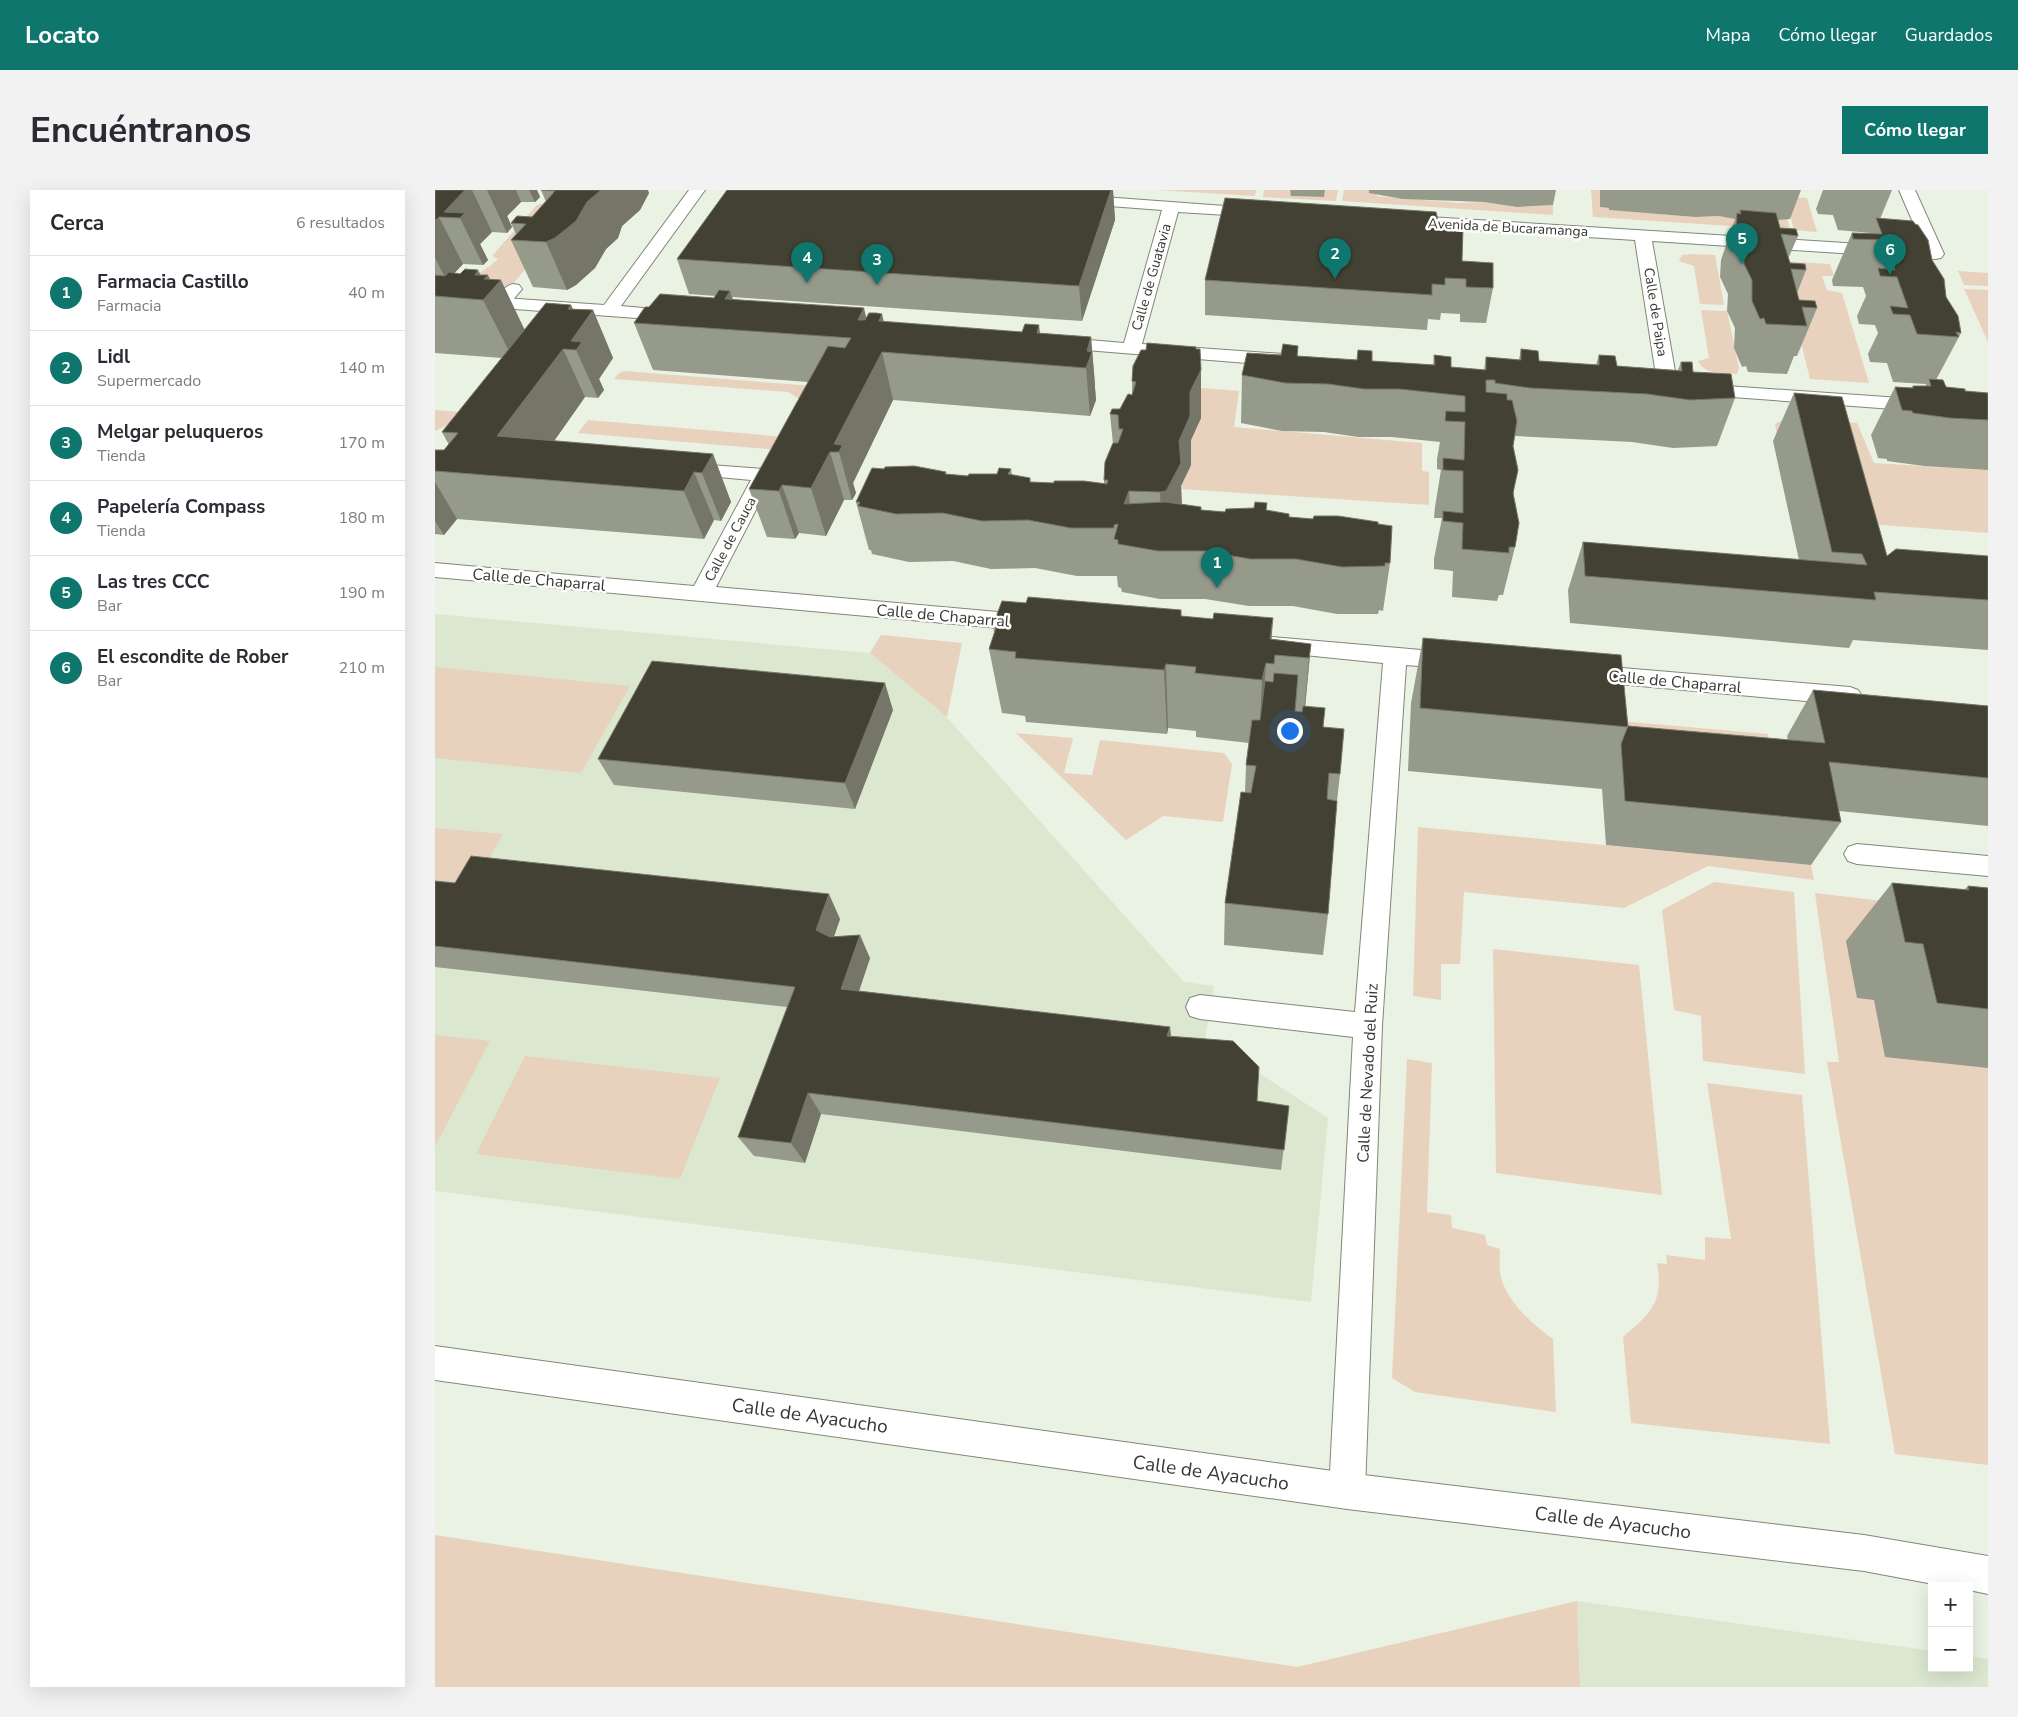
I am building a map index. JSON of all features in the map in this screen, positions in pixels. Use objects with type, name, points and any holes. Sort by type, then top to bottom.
[{"type":"street","points":[[609,311],[697,190]]},
{"type":"street","name":"Avenida de Bucaramanga","points":[[1401,221],[1935,254],[1907,190]]},
{"type":"street","points":[[1057,198],[1273,213]]},
{"type":"street","name":"Calle de Guatavia","points":[[1131,349],[1171,206]]},
{"type":"street","name":"Calle de Paipa","points":[[1643,235],[1668,388]]},
{"type":"street","points":[[450,295],[507,296],[609,311],[697,317]]},
{"type":"street","points":[[1033,342],[1296,361]]},
{"type":"street","points":[[1649,386],[1988,410]]},
{"type":"street","name":"Calle de Cauca","points":[[664,467],[764,475],[701,594]]},
{"type":"street","name":"Calle de Chaparral","points":[[435,570],[1056,626]]},
{"type":"street","points":[[1253,643],[1481,663]]},
{"type":"street","name":"Calle de Nevado del Ruiz","points":[[1347,1491],[1368,1026],[1395,656]]},
{"type":"street","name":"Calle de Chaparral","points":[[1561,670],[1869,698]]},
{"type":"street","points":[[1857,854],[1988,866]]},
{"type":"street","points":[[1205,1008],[1368,1026]]},
{"type":"street","name":"Calle de Ayacucho","points":[[435,1363],[1347,1491],[1865,1553],[1988,1575]]},
{"type":"shaded area","points":[[594,190],[510,287],[469,284],[498,259],[492,256],[537,205]]},
{"type":"shaded area","points":[[1159,190],[1256,190],[1255,196]]},
{"type":"shaded area","points":[[1264,190],[1289,190],[1292,196],[1324,197],[1325,190],[1338,190],[1336,201],[1263,197]]},
{"type":"shaded area","points":[[1344,190],[1369,190],[1377,194],[1377,196],[1460,203],[1484,202],[1517,207],[1553,205],[1553,215],[1342,201]]},
{"type":"shaded area","points":[[1591,190],[1621,190],[1600,207],[1609,208],[1609,210],[1695,217],[1719,216],[1754,221],[1787,219],[1790,230],[1593,217]]},
{"type":"shaded area","points":[[1764,195],[1807,198],[1817,232],[1794,230],[1788,206]]},
{"type":"shaded area","points":[[1682,255],[1715,255],[1724,305],[1700,304],[1694,266],[1679,261]]},
{"type":"shaded area","points":[[1781,261],[1830,264],[1834,276],[1822,276],[1827,290],[1842,293],[1869,383],[1810,379]]},
{"type":"shaded area","points":[[1958,271],[1988,273],[1988,286],[1964,285]]},
{"type":"shaded area","points":[[1964,289],[1988,290],[1988,342]]},
{"type":"shaded area","points":[[1701,310],[1727,311],[1739,368],[1737,374],[1710,371],[1701,366],[1698,361],[1709,358]]},
{"type":"shaded area","points":[[624,371],[813,386],[809,405],[788,392],[614,379]]},
{"type":"shaded area","points":[[1137,383],[1239,391],[1234,427],[1422,443],[1422,471],[1429,472],[1429,505],[1180,489],[1191,465],[1191,440],[1201,418]]},
{"type":"shaded area","points":[[435,410],[459,412],[446,426],[435,431]]},
{"type":"shaded area","points":[[1787,418],[1857,423],[1874,463],[1988,470],[1988,533],[1869,524],[1885,584],[1860,604],[1777,435],[1775,424]]},
{"type":"shaded area","points":[[588,420],[798,438],[791,451],[578,433]]},
{"type":"shaded area","points":[[435,614],[891,655],[1184,982],[1214,986],[1204,1046],[1219,1047],[1328,1118],[1311,1302],[435,1191]]},
{"type":"shaded area","points":[[881,635],[962,643],[947,717],[870,653]]},
{"type":"shaded area","points":[[435,667],[630,686],[581,773],[435,758]]},
{"type":"shaded area","points":[[1597,719],[1768,734],[1769,744],[1598,728]]},
{"type":"shaded area","points":[[1016,733],[1073,738],[1064,773],[1092,775],[1100,740],[1224,753],[1232,764],[1223,822],[1163,816],[1126,840]]},
{"type":"shaded area","points":[[1418,827],[1811,865],[1814,880],[1708,866],[1624,908],[1464,892],[1460,964],[1441,964],[1441,1000],[1413,996]]},
{"type":"shaded area","points":[[435,828],[503,834],[465,901],[435,898]]},
{"type":"shaded area","points":[[1714,882],[1794,892],[1805,1074],[1703,1061],[1701,1016],[1674,1010],[1662,910]]},
{"type":"shaded area","points":[[1815,893],[1908,904],[1874,1000],[1988,1068],[1988,1465],[1895,1454],[1827,1062],[1839,1062]]},
{"type":"shaded area","points":[[1493,949],[1639,965],[1662,1195],[1496,1173]]},
{"type":"shaded area","points":[[435,1035],[490,1041],[435,1147]]},
{"type":"shaded area","points":[[525,1056],[720,1078],[680,1179],[476,1154]]},
{"type":"shaded area","points":[[1407,1059],[1432,1063],[1427,1212],[1451,1215],[1452,1228],[1485,1235],[1487,1245],[1500,1249],[1500,1272],[1507,1292],[1528,1319],[1553,1339],[1556,1412],[1415,1392],[1392,1378]]},
{"type":"shaded area","points":[[1707,1083],[1802,1095],[1830,1444],[1631,1423],[1623,1337],[1641,1321],[1653,1306],[1659,1288],[1657,1263],[1667,1264],[1666,1255],[1705,1260],[1705,1237],[1731,1239]]},
{"type":"shaded area","points":[[435,1535],[1297,1667],[1577,1601],[1580,1687],[435,1687]]},
{"type":"shaded area","points":[[1577,1601],[1928,1650],[1928,1672],[1973,1672],[1973,1657],[1988,1659],[1988,1687],[1580,1687]]},
{"type":"building","points":[[435,190],[465,190],[444,212],[465,213],[460,218],[439,217],[435,221]]},
{"type":"building","points":[[541,190],[600,191],[587,202],[576,221],[555,238],[546,242],[511,240],[526,224],[511,223],[517,216],[532,217],[555,191]]},
{"type":"building","points":[[727,190],[1111,190],[1079,286],[677,259]]},
{"type":"building","points":[[1225,198],[1436,212],[1438,221],[1450,221],[1450,227],[1463,228],[1462,261],[1493,263],[1493,288],[1466,287],[1466,279],[1445,278],[1445,285],[1432,284],[1432,295],[1205,280]]},
{"type":"building","points":[[1740,210],[1776,213],[1780,228],[1796,229],[1798,236],[1781,234],[1790,263],[1805,264],[1806,270],[1791,269],[1799,300],[1815,301],[1817,308],[1802,307],[1807,326],[1766,324],[1764,318],[1760,319],[1752,301],[1752,280],[1744,264],[1745,247],[1736,230],[1737,213],[1741,214]]},
{"type":"building","points":[[1876,218],[1913,221],[1918,225],[1928,240],[1932,260],[1944,279],[1946,297],[1958,316],[1961,333],[1956,332],[1959,337],[1917,334],[1910,315],[1893,314],[1890,306],[1908,308],[1897,277],[1880,276],[1878,268],[1895,270],[1884,240],[1853,239],[1852,233],[1882,234]]},
{"type":"building","points":[[465,269],[478,270],[475,275],[488,275],[484,279],[501,280],[483,300],[435,296],[435,275],[445,276],[449,272],[460,274]]},
{"type":"building","points":[[719,290],[730,291],[725,299],[864,308],[858,320],[865,320],[869,313],[876,313],[882,314],[879,321],[1022,332],[1025,324],[1039,325],[1037,333],[1091,337],[1087,351],[1092,352],[1086,368],[882,352],[834,444],[842,445],[839,452],[830,452],[811,488],[782,485],[779,491],[749,489],[828,346],[845,348],[851,338],[634,323],[645,307],[649,307],[660,294],[714,298]]},
{"type":"building","points":[[546,303],[571,305],[568,309],[593,310],[571,341],[582,342],[576,350],[563,349],[497,436],[713,454],[702,473],[694,472],[684,491],[435,471],[435,450],[444,450],[458,433],[442,432]]},
{"type":"building","points":[[1147,343],[1196,347],[1196,349],[1200,349],[1201,370],[1190,392],[1190,416],[1179,441],[1181,463],[1166,491],[1129,491],[1124,504],[1165,502],[1201,507],[1201,510],[1225,512],[1226,509],[1254,508],[1255,502],[1267,503],[1266,510],[1289,514],[1289,517],[1313,519],[1314,516],[1338,516],[1378,522],[1378,524],[1392,526],[1390,563],[1385,563],[1385,566],[1342,567],[1296,559],[1250,559],[1205,551],[1158,551],[1118,544],[1118,540],[1114,539],[1118,524],[1114,525],[1114,528],[1071,528],[1028,520],[982,521],[943,513],[896,514],[858,506],[860,502],[856,502],[872,468],[884,469],[885,467],[914,466],[946,472],[945,474],[968,476],[969,474],[997,474],[999,468],[1011,469],[1008,474],[1030,478],[1030,482],[1084,481],[1107,484],[1108,480],[1104,480],[1105,462],[1113,443],[1118,443],[1123,429],[1119,429],[1118,415],[1110,414],[1112,409],[1120,409],[1128,394],[1132,395],[1136,382],[1132,381],[1133,366],[1141,350],[1146,350]]},
{"type":"building","points":[[1283,344],[1298,346],[1297,356],[1357,360],[1358,350],[1372,351],[1372,361],[1435,365],[1434,355],[1451,357],[1451,367],[1486,370],[1486,357],[1521,360],[1521,349],[1538,351],[1539,361],[1599,365],[1599,355],[1615,356],[1617,366],[1682,371],[1681,362],[1692,362],[1693,372],[1731,374],[1735,398],[1690,400],[1647,394],[1530,388],[1495,383],[1495,380],[1486,380],[1486,392],[1507,394],[1507,400],[1512,400],[1517,421],[1513,446],[1518,470],[1513,493],[1519,523],[1515,547],[1509,547],[1509,553],[1462,549],[1463,523],[1443,521],[1443,511],[1463,513],[1463,471],[1443,470],[1443,458],[1464,460],[1465,422],[1445,421],[1446,411],[1465,412],[1465,396],[1399,389],[1364,389],[1328,384],[1285,383],[1242,375],[1247,353],[1281,355]]},
{"type":"building","points":[[1929,379],[1943,380],[1946,387],[1988,393],[1988,420],[1950,418],[1902,410],[1895,387],[1931,386]]},
{"type":"building","points":[[1794,393],[1842,397],[1887,556],[1896,549],[1988,556],[1988,600],[1874,592],[1876,600],[1585,576],[1583,542],[1867,565],[1862,554],[1832,552]]},
{"type":"building","points":[[1028,597],[1181,610],[1181,616],[1213,619],[1214,613],[1273,618],[1270,639],[1311,644],[1309,658],[1275,655],[1274,664],[1266,663],[1262,680],[1195,673],[1196,667],[1166,664],[1164,670],[1015,658],[1016,652],[989,649],[997,625],[993,625],[1002,601],[1026,603]]},
{"type":"building","points":[[1423,638],[1621,655],[1628,727],[1420,708]]},
{"type":"building","points":[[652,661],[885,683],[845,783],[598,759]]},
{"type":"building","points":[[1274,673],[1298,675],[1295,711],[1302,712],[1303,706],[1325,708],[1323,727],[1344,729],[1340,774],[1329,773],[1327,799],[1337,801],[1328,914],[1225,903],[1241,792],[1251,793],[1256,766],[1246,765],[1252,720],[1260,720],[1265,681],[1273,682]]},
{"type":"building","points":[[1813,690],[1988,706],[1988,778],[1829,762],[1841,822],[1625,801],[1621,744],[1628,726],[1825,743]]},
{"type":"building","points":[[471,856],[829,894],[816,930],[830,937],[860,935],[841,989],[1170,1027],[1167,1036],[1233,1041],[1259,1067],[1257,1101],[1289,1106],[1284,1150],[808,1093],[791,1143],[738,1137],[795,987],[435,946],[435,881],[455,883]]},
{"type":"building","points":[[1892,883],[1969,890],[1968,886],[1988,888],[1988,1009],[1937,1003],[1923,944],[1905,942]]},
{"type":"place","name":"Las tres CCC","points":[[1742,264]]},
{"type":"place","name":"El escondite de Rober","points":[[1890,275]]},
{"type":"place","name":"Lidl","points":[[1335,279]]},
{"type":"place","name":"Papelería Compass","points":[[807,283]]},
{"type":"place","name":"Melgar peluqueros","points":[[877,285]]},
{"type":"place","name":"Farmacia Castillo","points":[[1217,588]]}]
